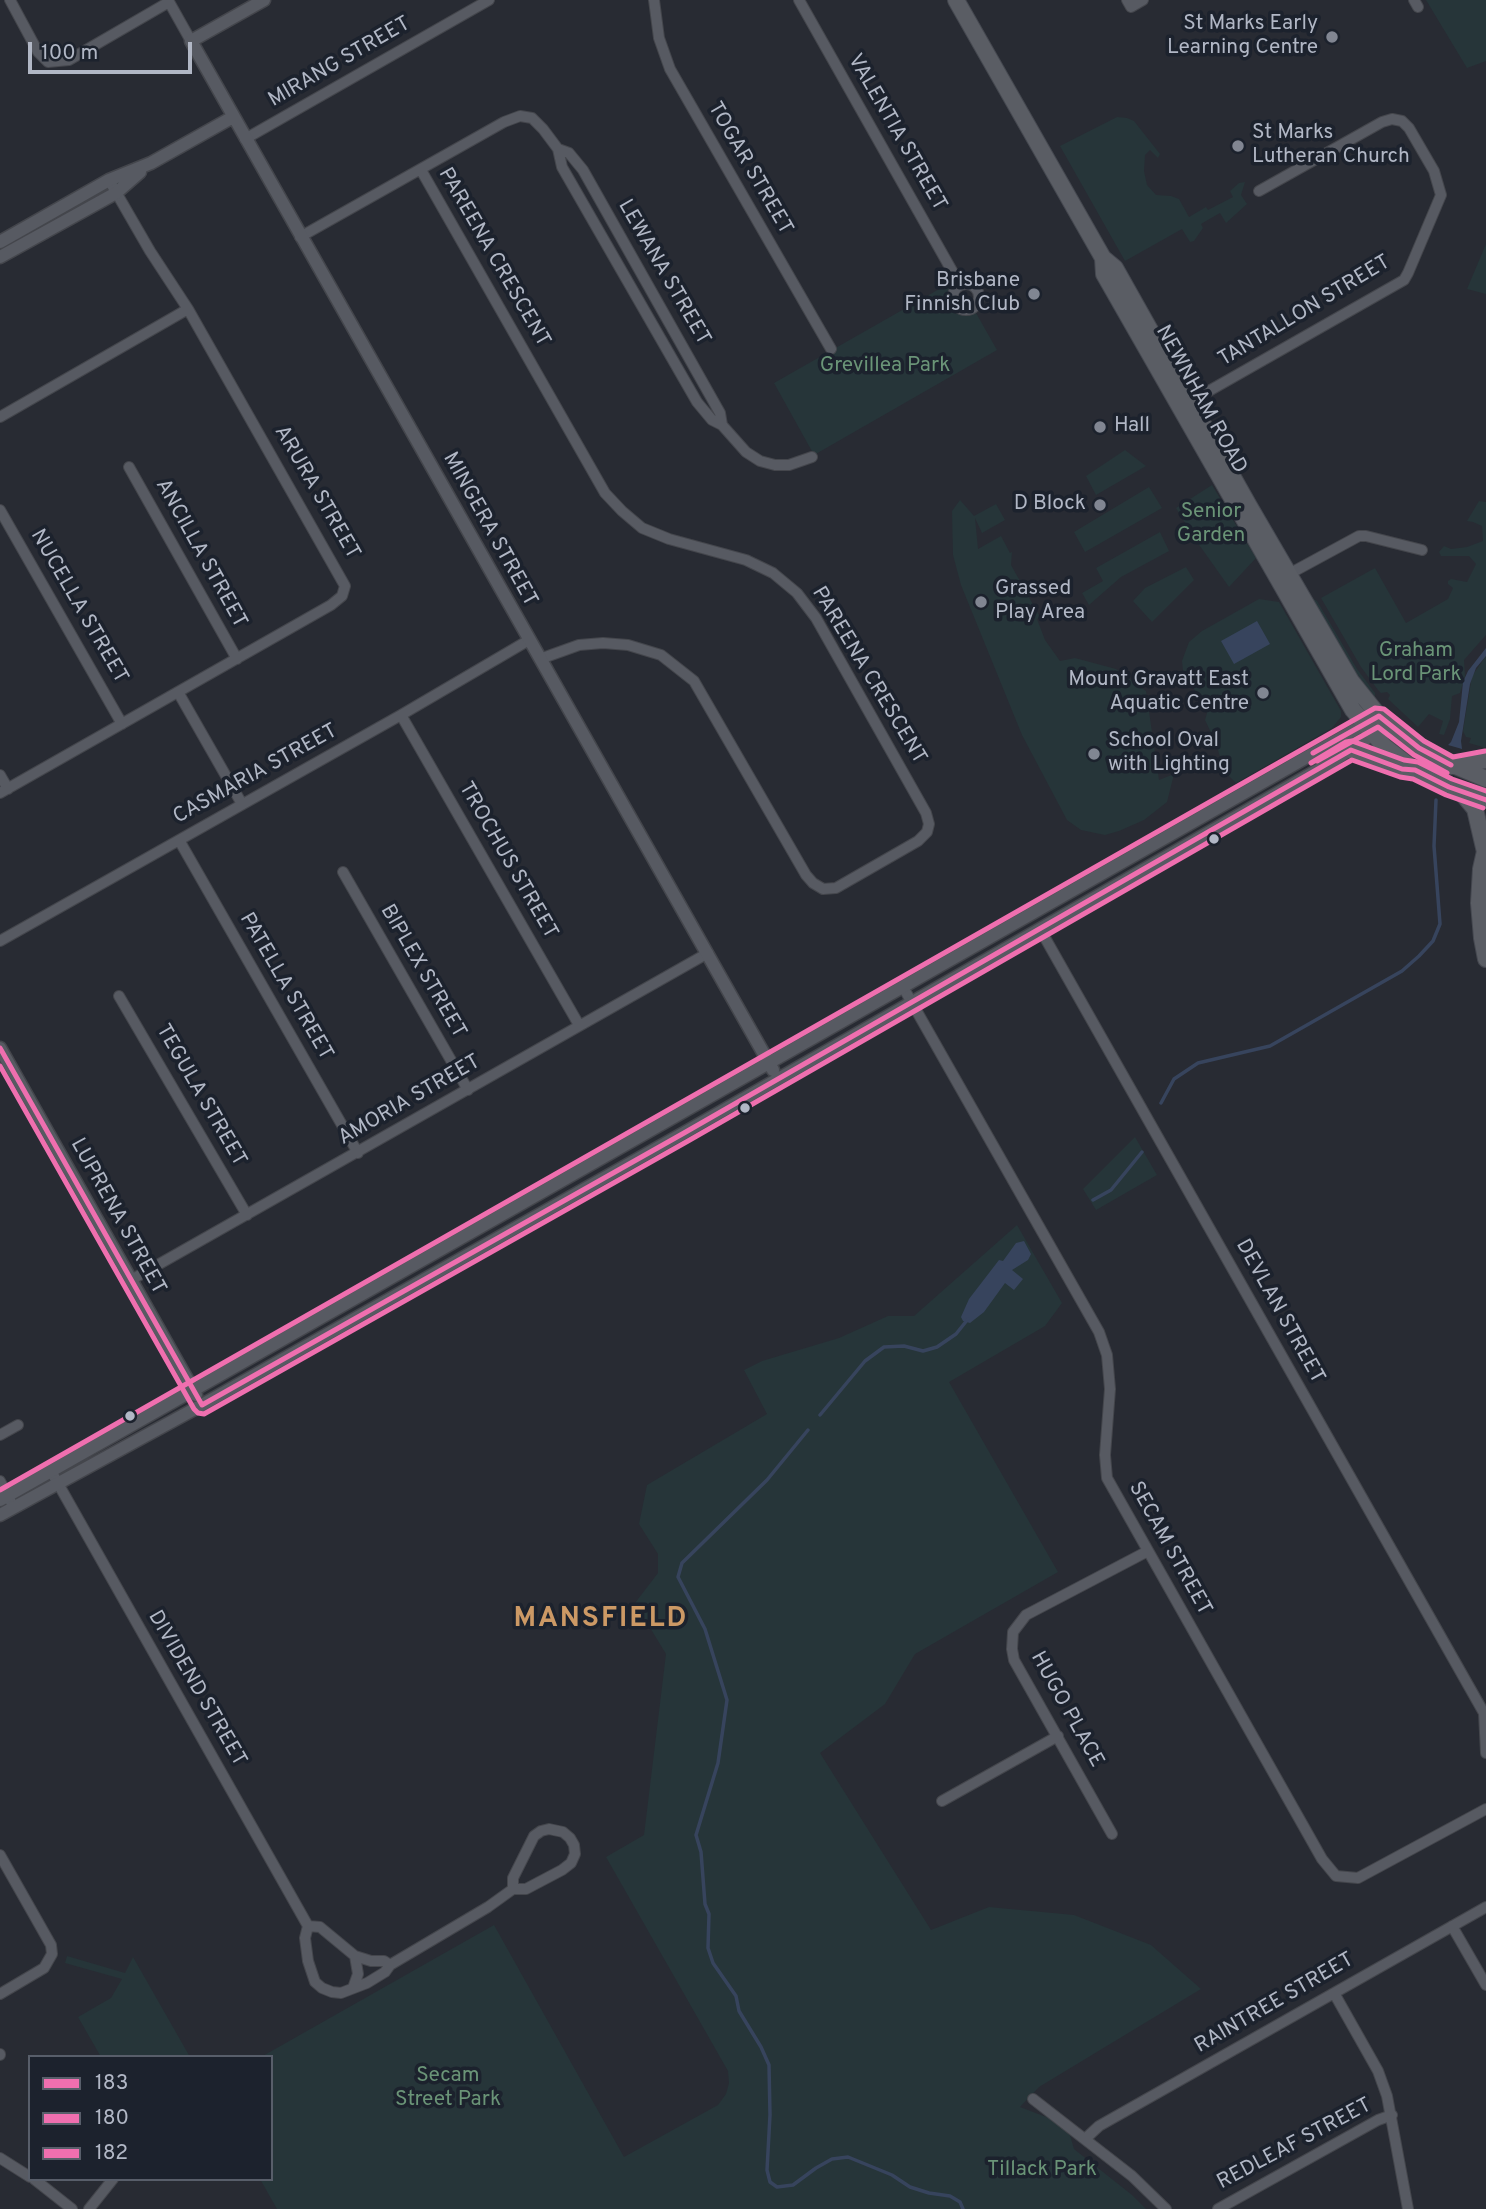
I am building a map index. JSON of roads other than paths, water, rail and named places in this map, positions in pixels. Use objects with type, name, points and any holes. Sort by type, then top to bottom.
[{"type":"main road","name":"NEWNHAM ROAD","points":[[956,0],[1103,258],[1104,274],[1289,574],[1391,752],[1415,770],[1461,792],[1486,800]]},
{"type":"main road","name":"NEWNHAM ROAD","points":[[1185,404],[1338,686],[1376,724],[1451,766],[1486,779]]},
{"type":"main road","points":[[1351,750],[1402,769],[1415,770]]},
{"type":"main road","points":[[1451,766],[1486,760]]},
{"type":"main road","points":[[1461,792],[1475,809],[1485,850],[1479,903],[1486,959]]},
{"type":"street","points":[[10,0],[38,52],[48,62],[69,60],[168,1]]},
{"type":"street","points":[[191,41],[264,0]]},
{"type":"street","name":"MIRANG STREET","points":[[246,139],[489,0]]},
{"type":"street","name":"TOGAR STREET","points":[[654,0],[659,38],[670,69],[831,349]]},
{"type":"street","name":"VALENTIA STREET","points":[[799,0],[960,285]]},
{"type":"street","points":[[1129,3],[1143,0]]},
{"type":"street","name":"MINGERA STREET","points":[[168,1],[778,1078]]},
{"type":"street","name":"LEWANA STREET","points":[[300,237],[504,122],[520,116],[532,118],[558,149],[562,167],[697,402],[746,452],[760,461],[789,465],[812,457]]},
{"type":"street","points":[[3,245],[109,180],[151,163],[233,117]]},
{"type":"street","name":"TANTALLON STREET","points":[[1185,404],[1400,283],[1407,276],[1440,200],[1441,190],[1415,137],[1406,125],[1392,119],[1382,122],[1259,191]]},
{"type":"street","name":"LEWANA STREET","points":[[558,149],[569,153],[583,170],[720,413],[722,425]]},
{"type":"street","points":[[3,245],[116,193],[151,163]]},
{"type":"street","name":"PAREENA CRESCENT","points":[[421,170],[605,494],[642,528],[747,560],[773,573],[797,593],[816,618],[926,813],[929,824],[926,832],[918,841],[836,888],[823,889],[806,875],[694,681],[662,655],[628,645],[579,645],[540,659]]},
{"type":"street","name":"ARURA STREET","points":[[4,791],[338,600],[345,586],[188,309],[109,180]]},
{"type":"street","points":[[0,417],[188,309]]},
{"type":"street","name":"ANCILLA STREET","points":[[129,467],[237,659]]},
{"type":"street","name":"NUCELLA STREET","points":[[0,510],[122,724]]},
{"type":"street","points":[[1289,574],[1359,536],[1422,550]]},
{"type":"street","name":"CASMARIA STREET","points":[[0,941],[529,640]]},
{"type":"street","points":[[178,692],[242,804]]},
{"type":"street","name":"TROCHUS STREET","points":[[401,715],[579,1026]]},
{"type":"street","points":[[7,1501],[58,1484],[202,1405],[912,1003],[1351,750],[1376,724]]},
{"type":"street","points":[[0,1515],[7,1501],[51,1471],[903,988],[1376,724]]},
{"type":"street","points":[[0,775],[4,791]]},
{"type":"street","name":"PATELLA STREET","points":[[179,840],[358,1153]]},
{"type":"street","name":"BIPLEX STREET","points":[[343,872],[468,1090]]},
{"type":"street","name":"DEVLAN STREET","points":[[1040,929],[1485,1714],[1486,1753]]},
{"type":"street","name":"AMORIA STREET","points":[[131,1280],[708,953]]},
{"type":"street","name":"SECAM STREET","points":[[903,988],[1099,1332],[1107,1355],[1110,1390],[1105,1455],[1107,1478],[1322,1859],[1336,1876],[1357,1878],[1485,1807]]},
{"type":"street","name":"TEGULA STREET","points":[[119,996],[247,1215]]},
{"type":"street","name":"LUPRENA STREET","points":[[0,1048],[202,1405]]},
{"type":"street","points":[[514,1208],[522,1223]]},
{"type":"street","points":[[419,1263],[427,1277]]},
{"type":"street","points":[[0,1435],[18,1425]]},
{"type":"street","name":"DIVIDEND STREET","points":[[51,1471],[309,1926]]},
{"type":"street","points":[[0,1481],[7,1501]]},
{"type":"street","name":"HUGO PLACE","points":[[1112,1834],[1014,1660],[1013,1632],[1026,1615],[1148,1550]]},
{"type":"street","points":[[942,1801],[1058,1736]]},
{"type":"street","points":[[390,1965],[384,1961],[371,1961],[355,1956],[320,1927],[309,1926],[305,1938],[308,1961],[315,1982],[322,1988],[341,1993],[368,1983],[385,1972],[390,1965],[488,1907],[513,1889],[526,1889],[562,1870],[575,1854],[570,1838],[563,1832],[550,1829],[541,1830],[534,1836],[513,1878],[513,1889]]},
{"type":"street","points":[[0,1855],[51,1945],[52,1954],[44,1968],[0,1994]]},
{"type":"street","name":"RAINTREE STREET","points":[[1085,2139],[1099,2126],[1486,1907]]},
{"type":"street","points":[[1452,1926],[1486,1985]]},
{"type":"street","points":[[353,1988],[358,1974],[355,1956]]},
{"type":"street","points":[[1334,1993],[1378,2071],[1392,2115],[1408,2209]]},
{"type":"street","points":[[1033,2099],[1132,2176],[1166,2209]]},
{"type":"street","name":"REDLEAF STREET","points":[[1218,2209],[1378,2120],[1392,2115]]},
{"type":"street","points":[[0,2158],[28,2176]]},
{"type":"street","points":[[36,2181],[72,2209]]},
{"type":"street","points":[[89,2209],[111,2181]]},
{"type":"water","points":[[1257,621],[1270,644],[1234,664],[1221,641]]},
{"type":"water","points":[[1486,648],[1486,656],[1476,668],[1470,684],[1462,749],[1448,745],[1459,722],[1463,682]]},
{"type":"water","points":[[1024,1241],[1031,1254],[1028,1260],[1012,1270],[1023,1279],[1014,1290],[1005,1283],[984,1312],[970,1323],[963,1321],[961,1317],[969,1299],[999,1260],[1003,1261],[1016,1243]]},
{"type":"waterway","points":[[1161,1103],[1174,1079],[1198,1063],[1270,1046],[1402,971],[1433,941],[1440,924],[1434,846],[1436,800]]},
{"type":"waterway","points":[[1093,1200],[1111,1190],[1142,1152]]},
{"type":"waterway","points":[[820,1415],[865,1361],[884,1347],[904,1346],[923,1351],[937,1347],[956,1334],[968,1319]]},
{"type":"waterway","points":[[808,1430],[767,1480],[682,1563],[678,1577],[705,1629],[727,1700],[718,1763],[696,1835],[701,1852],[705,1904],[709,1914],[708,1948],[713,1963],[736,1996],[739,2011],[769,2065],[767,2170],[770,2182],[777,2187],[793,2185],[832,2159],[848,2157],[892,2175],[910,2187],[950,2196],[960,2202],[963,2209]]},
{"type":"place","name":"St Marks Early Learning Centre","points":[[1332,37]]},
{"type":"place","name":"St Marks Lutheran Church","points":[[1238,146]]},
{"type":"place","name":"Brisbane Finnish Club","points":[[1034,294]]},
{"type":"place","name":"Hall","points":[[1100,427]]},
{"type":"place","name":"D Block","points":[[1100,505]]},
{"type":"place","name":"Grassed Play Area","points":[[981,602]]},
{"type":"place","name":"Mount Gravatt East Aquatic Centre","points":[[1263,693]]},
{"type":"place","name":"School Oval with Lighting","points":[[1094,754]]},
{"type":"district","name":"MANSFIELD","points":[[601,1620]]},
{"type":"park label","name":"Grevillea Park","points":[[885,367]]},
{"type":"park label","name":"Senior Garden","points":[[1211,525]]},
{"type":"park label","name":"Graham Lord Park","points":[[1416,664]]},
{"type":"park label","name":"Secam Street Park","points":[[448,2089]]},
{"type":"park label","name":"Tillack Park","points":[[1042,2171]]}]
